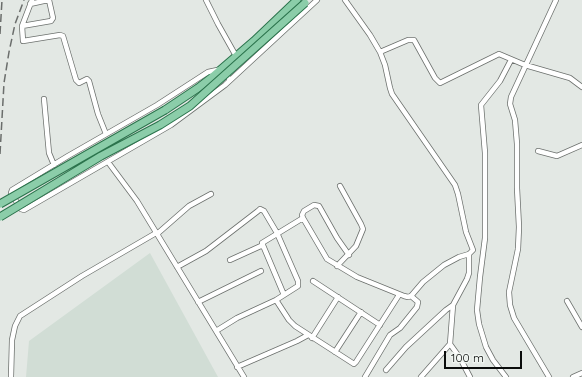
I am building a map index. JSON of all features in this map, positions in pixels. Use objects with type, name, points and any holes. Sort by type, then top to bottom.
[{"type":"main road","points":[[0,204],[165,110],[198,88],[222,69],[297,0]]},
{"type":"main road","points":[[0,217],[101,156],[190,106],[306,2]]},
{"type":"street","points":[[22,26],[52,21],[53,18],[49,0],[31,2],[22,26],[23,41],[60,35],[63,36],[77,82],[79,83],[87,79],[89,81],[98,114],[106,134]]},
{"type":"street","points":[[206,0],[236,56]]},
{"type":"street","points":[[230,80],[222,69],[208,72],[157,105],[54,165],[11,193],[21,209],[24,210],[171,126],[215,93],[230,80],[317,0]]},
{"type":"street","points":[[345,0],[380,52],[385,65],[392,94],[454,185],[458,194],[466,232],[472,247],[472,252],[469,254],[469,273],[453,305],[450,344],[421,377]]},
{"type":"street","points":[[549,377],[514,318],[510,305],[509,292],[518,249],[519,227],[517,144],[515,120],[510,104],[511,97],[525,65],[556,0]]},
{"type":"street","points":[[380,52],[408,40],[414,40],[435,78],[440,83],[499,54],[525,65],[570,78],[582,87]]},
{"type":"street","points":[[506,377],[493,360],[486,347],[479,324],[477,310],[486,238],[486,153],[481,105],[500,81],[512,60]]},
{"type":"street","points":[[44,99],[49,153],[54,165]]},
{"type":"street","points":[[538,151],[557,156],[582,145]]},
{"type":"street","points":[[108,162],[137,201],[244,377]]},
{"type":"street","points":[[337,266],[349,255],[362,232],[362,227],[340,186]]},
{"type":"street","points":[[11,377],[12,340],[15,326],[20,316],[82,276],[156,233],[157,234],[189,206],[211,194]]},
{"type":"street","points":[[349,255],[337,238],[319,206],[314,205],[304,210],[302,215],[303,218],[324,255],[331,263],[357,277],[399,294],[408,297],[411,296],[418,302],[417,307],[400,328],[390,335],[365,377]]},
{"type":"street","points":[[177,268],[206,251],[260,210],[264,211],[277,233],[299,284],[297,287],[276,300],[237,318],[216,331]]},
{"type":"street","points":[[230,260],[263,245],[264,242],[277,233],[303,218]]},
{"type":"street","points":[[263,245],[284,295]]},
{"type":"street","points":[[411,296],[423,282],[444,265],[459,256],[469,254]]},
{"type":"street","points":[[198,302],[261,271]]},
{"type":"street","points":[[313,281],[380,325]]},
{"type":"street","points":[[276,300],[292,324],[352,363],[355,363],[399,294]]},
{"type":"street","points":[[237,367],[310,336],[338,297]]},
{"type":"street","points":[[568,301],[582,327]]},
{"type":"street","points":[[386,370],[406,347],[453,305]]},
{"type":"street","points":[[335,352],[361,312]]},
{"type":"street","points":[[450,344],[463,362],[470,377]]},
{"type":"street","points":[[573,377],[582,373]]},
{"type":"shaded area","points":[[150,253],[218,377],[26,377],[29,341]]},
{"type":"railway","points":[[0,34],[2,0]]},
{"type":"railway","points":[[0,154],[4,83],[15,24],[24,0]]}]
